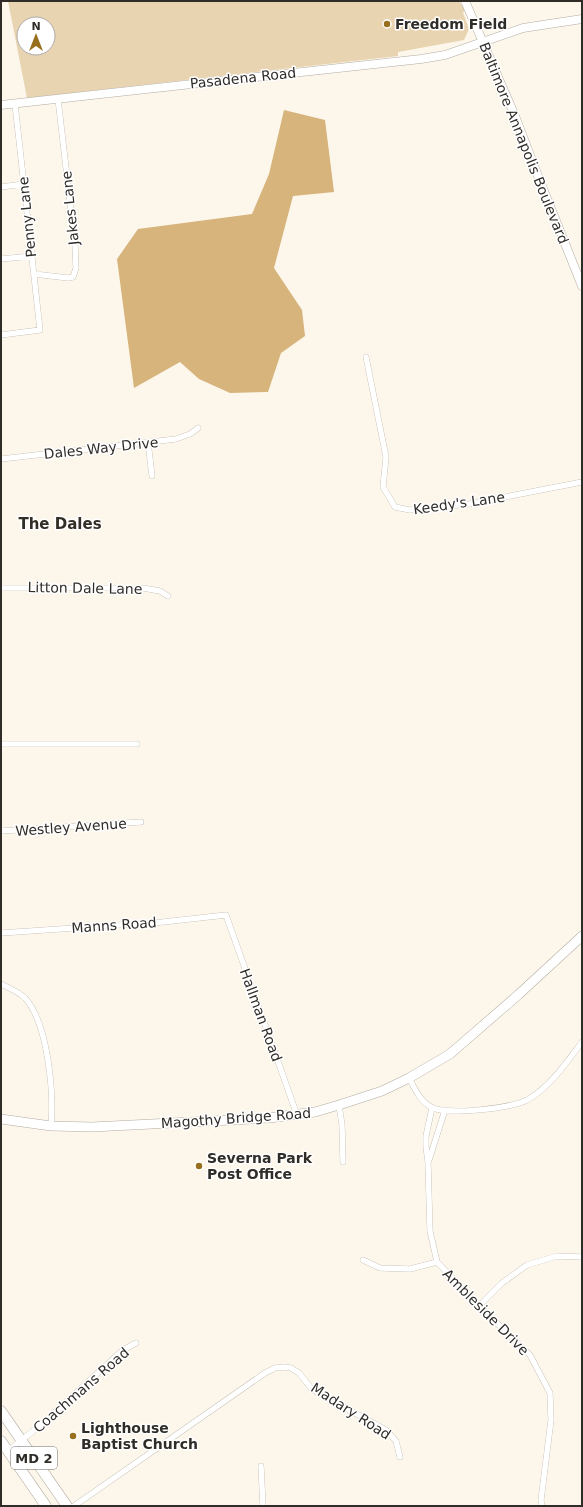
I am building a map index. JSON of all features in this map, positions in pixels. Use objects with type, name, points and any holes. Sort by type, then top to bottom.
[{"type":"highway","name":"MD 2","points":[[1,1411],[67,1506]]},
{"type":"highway","name":"MD 2","points":[[1,1441],[46,1506]]},
{"type":"main road","name":"Baltimore Annapolis Boulevard","points":[[465,1],[515,116],[582,286]]},
{"type":"main road","name":"Pasadena Road","points":[[1,105],[413,60],[446,55],[528,27],[582,18]]},
{"type":"main road","name":"Magothy Bridge Road","points":[[1,1119],[51,1126],[92,1127],[269,1118],[315,1112],[339,1105],[382,1091],[409,1078],[450,1054],[518,995],[582,936]]},
{"type":"street","name":"Jakes Lane","points":[[34,274],[68,278],[73,277],[76,268],[75,245],[58,99]]},
{"type":"street","name":"Penny Lane","points":[[1,335],[40,330],[15,104]]},
{"type":"street","points":[[1,187],[24,184]]},
{"type":"street","points":[[1,259],[32,256]]},
{"type":"street","name":"Keedy's Lane","points":[[366,357],[386,457],[383,487],[395,507],[410,510],[469,504],[582,482]]},
{"type":"street","name":"Dales Way Drive","points":[[1,459],[183,438],[198,428]]},
{"type":"street","points":[[148,442],[152,476]]},
{"type":"street","name":"Litton Dale Lane","points":[[1,588],[143,588],[160,592],[168,596]]},
{"type":"street","points":[[1,744],[137,744]]},
{"type":"street","name":"Westley Avenue","points":[[1,831],[141,822]]},
{"type":"street","name":"Manns Road","points":[[1,933],[163,922],[226,915]]},
{"type":"street","name":"Hallman Road","points":[[226,915],[297,1115]]},
{"type":"street","points":[[1,984],[24,997],[33,1011],[40,1030],[50,1078],[52,1100],[51,1126]]},
{"type":"street","points":[[409,1078],[417,1094],[432,1108],[465,1111],[502,1108],[527,1100],[546,1085],[564,1066],[582,1042]]},
{"type":"street","points":[[339,1105],[342,1125],[343,1162]]},
{"type":"street","name":"Ambleside Drive","points":[[432,1108],[426,1136],[426,1147],[428,1162],[430,1231],[437,1262],[479,1306],[530,1355],[550,1393],[551,1420],[540,1500],[542,1506]]},
{"type":"street","name":"Ambleside Drive","points":[[428,1162],[444,1110]]},
{"type":"street","points":[[479,1306],[502,1282],[527,1265],[557,1256],[582,1257]]},
{"type":"street","points":[[363,1260],[380,1268],[410,1269],[437,1262]]},
{"type":"street","name":"Coachmans Road","points":[[8,1451],[43,1423],[123,1350],[136,1343]]},
{"type":"street","name":"Madary Road","points":[[74,1506],[219,1404],[265,1373],[275,1368],[285,1367],[299,1372],[311,1388],[386,1430],[396,1441],[400,1457]]},
{"type":"street","points":[[260,1466],[263,1506]]},
{"type":"shaded area","points":[[8,1],[459,1],[465,10],[463,13],[469,29],[464,40],[398,52],[398,56],[27,98],[19,56],[56,56],[56,16],[16,16],[16,42]]},
{"type":"shaded area","points":[[284,110],[325,120],[334,192],[293,196],[274,268],[302,310],[305,336],[281,353],[268,392],[230,393],[199,379],[180,362],[134,388],[117,259],[138,229],[252,214],[269,174]]},
{"type":"place","name":"Freedom Field","points":[[387,24]]},
{"type":"place","name":"Severna Park Post Office","points":[[199,1166]]},
{"type":"place","name":"Lighthouse Baptist Church","points":[[73,1436]]},
{"type":"district","name":"The Dales","points":[[60,524]]}]
